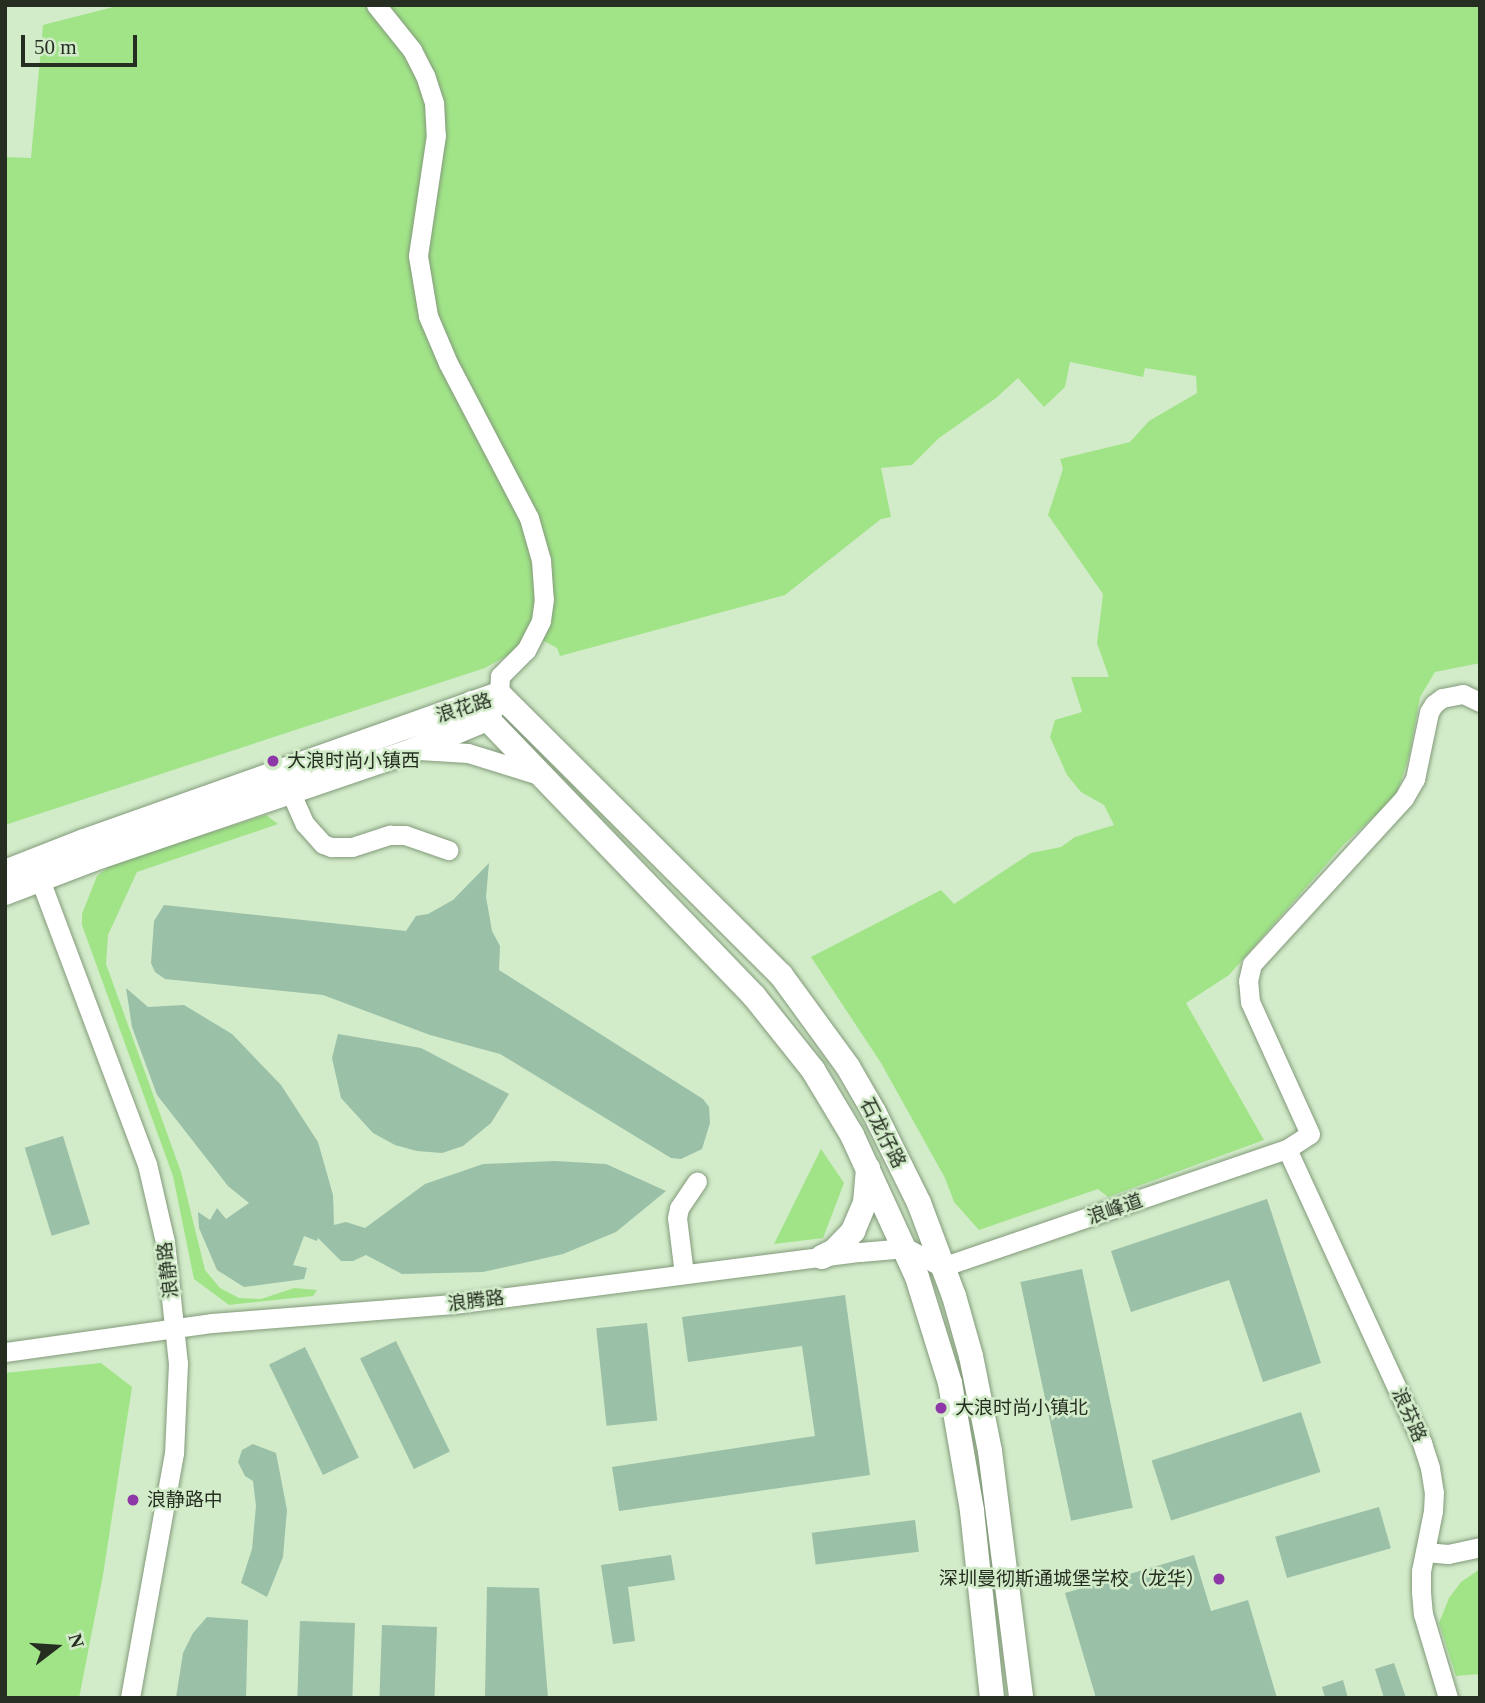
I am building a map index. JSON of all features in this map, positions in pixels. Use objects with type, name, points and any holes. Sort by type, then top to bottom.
[{"type":"main road","name":"浪花路","points":[[5,872],[36,870],[411,751],[480,711],[499,694]]},
{"type":"main road","name":"石龙仔路","points":[[499,694],[722,913],[803,1002],[848,1067],[874,1112],[919,1203],[954,1296],[982,1402],[1021,1698]]},
{"type":"main road","name":"浪花路","points":[[5,893],[36,870],[480,711]]},
{"type":"main road","name":"石龙仔路","points":[[480,711],[706,944],[777,1023],[828,1093],[869,1167],[905,1248],[942,1352],[957,1415],[972,1511],[992,1698]]},
{"type":"main road","points":[[822,1257],[841,1245],[853,1231],[864,1203],[869,1167]]},
{"type":"street","points":[[376,5],[415,57],[434,102],[436,135],[418,256],[428,316],[448,363],[529,518],[541,559],[544,599],[541,621],[526,650],[500,676],[499,694]]},
{"type":"street","points":[[1287,1149],[1310,1134],[1250,1002],[1248,981],[1252,964],[1404,798],[1415,779],[1429,712],[1434,704],[1442,698],[1463,694],[1480,702]]},
{"type":"street","points":[[411,751],[468,754],[541,775]]},
{"type":"street","points":[[290,791],[305,824],[323,844],[331,847],[352,847],[390,835],[405,835],[448,850]]},
{"type":"street","name":"浪静路","points":[[36,870],[147,1164],[165,1242],[178,1363],[174,1453],[130,1698]]},
{"type":"street","name":"浪峰道","points":[[942,1267],[1287,1149]]},
{"type":"street","name":"浪芬路","points":[[1287,1149],[1422,1443],[1434,1492],[1421,1572],[1423,1614],[1448,1698]]},
{"type":"street","points":[[684,1274],[677,1218],[679,1208],[697,1181]]},
{"type":"street","points":[[905,1248],[942,1267]]},
{"type":"street","name":"浪腾路","points":[[5,1352],[174,1328],[453,1304],[905,1248]]},
{"type":"street","points":[[1425,1552],[1448,1554],[1480,1547]]},
{"type":"green space","points":[[121,5],[1480,5],[1480,663],[1435,672],[1420,697],[1409,756],[1396,796],[1344,844],[1229,975],[1186,1003],[1264,1140],[1108,1197],[1098,1189],[979,1230],[954,1202],[945,1178],[881,1063],[811,957],[941,890],[954,904],[1031,853],[1061,847],[1075,837],[1114,825],[1104,805],[1081,792],[1067,775],[1050,737],[1055,720],[1082,712],[1071,677],[1109,677],[1097,643],[1103,594],[1048,515],[1063,469],[1060,459],[1130,442],[1149,421],[1197,393],[1196,376],[1145,368],[1143,377],[1070,362],[1065,387],[1044,407],[1018,378],[996,398],[939,438],[912,465],[881,468],[891,517],[881,519],[785,595],[560,656],[557,648],[529,633],[512,653],[485,668],[5,825],[5,157],[31,158],[43,25]]},
{"type":"green space","points":[[266,815],[278,824],[137,872],[108,935],[106,964],[181,1172],[205,1270],[220,1288],[239,1298],[261,1299],[294,1288],[317,1290],[313,1296],[229,1305],[194,1279],[173,1176],[82,925],[82,914],[97,876],[114,863]]},
{"type":"green space","points":[[821,1149],[844,1183],[823,1238],[774,1244]]},
{"type":"green space","points":[[101,1363],[132,1387],[103,1575],[79,1698],[5,1698],[5,1373]]},
{"type":"green space","points":[[1480,1569],[1480,1674],[1456,1676],[1439,1623],[1449,1598],[1461,1582]]},
{"type":"building","points":[[489,863],[486,897],[492,931],[500,946],[499,970],[703,1099],[709,1107],[710,1123],[702,1149],[681,1159],[671,1158],[500,1054],[430,1035],[323,995],[165,979],[155,972],[151,963],[154,921],[164,905],[406,931],[416,916],[428,914],[453,900]]},
{"type":"building","points":[[126,988],[148,1007],[184,1005],[232,1034],[281,1085],[318,1142],[333,1195],[334,1225],[346,1222],[365,1228],[425,1184],[483,1164],[555,1161],[606,1164],[666,1191],[616,1232],[563,1254],[483,1272],[402,1274],[366,1255],[353,1261],[341,1261],[318,1238],[317,1241],[304,1236],[293,1265],[307,1268],[304,1279],[244,1287],[217,1270],[199,1228],[198,1212],[210,1220],[217,1208],[226,1219],[249,1203],[228,1186],[157,1095],[132,1027]]},
{"type":"building","points":[[338,1034],[421,1048],[509,1094],[491,1123],[463,1146],[442,1153],[417,1151],[395,1145],[373,1133],[341,1098],[332,1058]]},
{"type":"building","points":[[63,1136],[90,1224],[52,1236],[25,1148]]},
{"type":"building","points":[[1267,1199],[1321,1363],[1263,1382],[1229,1280],[1131,1312],[1111,1251]]},
{"type":"building","points":[[1082,1269],[1133,1508],[1071,1521],[1020,1282]]},
{"type":"building","points":[[845,1295],[870,1475],[619,1511],[612,1467],[815,1436],[802,1346],[688,1362],[682,1317]]},
{"type":"building","points":[[647,1323],[657,1420],[607,1426],[596,1328]]},
{"type":"building","points":[[396,1341],[450,1452],[414,1469],[360,1359]]},
{"type":"building","points":[[305,1347],[359,1458],[323,1475],[269,1365]]},
{"type":"building","points":[[1301,1412],[1320,1472],[1171,1520],[1152,1461]]},
{"type":"building","points":[[253,1444],[276,1453],[287,1510],[283,1557],[267,1597],[241,1583],[252,1549],[256,1506],[253,1481],[245,1476],[238,1462],[242,1450]]},
{"type":"building","points":[[1379,1507],[1391,1548],[1287,1578],[1275,1537]]},
{"type":"building","points":[[915,1520],[919,1552],[816,1564],[812,1533]]},
{"type":"building","points":[[671,1555],[675,1580],[628,1587],[635,1641],[613,1644],[601,1565]]},
{"type":"building","points":[[1194,1555],[1211,1611],[1248,1600],[1277,1698],[1096,1698],[1065,1593]]},
{"type":"building","points":[[487,1587],[539,1588],[548,1698],[485,1698]]},
{"type":"building","points":[[207,1617],[248,1620],[246,1698],[176,1698],[183,1653],[193,1633]]},
{"type":"building","points":[[300,1621],[355,1623],[352,1698],[297,1698]]},
{"type":"building","points":[[382,1625],[437,1627],[434,1698],[379,1698]]},
{"type":"building","points":[[1394,1663],[1406,1698],[1384,1698],[1375,1669]]},
{"type":"building","points":[[1343,1680],[1348,1698],[1325,1698],[1322,1687]]},
{"type":"place","name":"大浪时尚小镇西","points":[[273,761]]},
{"type":"place","name":"大浪时尚小镇北","points":[[941,1408]]},
{"type":"place","name":"浪静路中","points":[[133,1500]]},
{"type":"place","name":"深圳曼彻斯通城堡学校（龙华）","points":[[1219,1579]]}]
